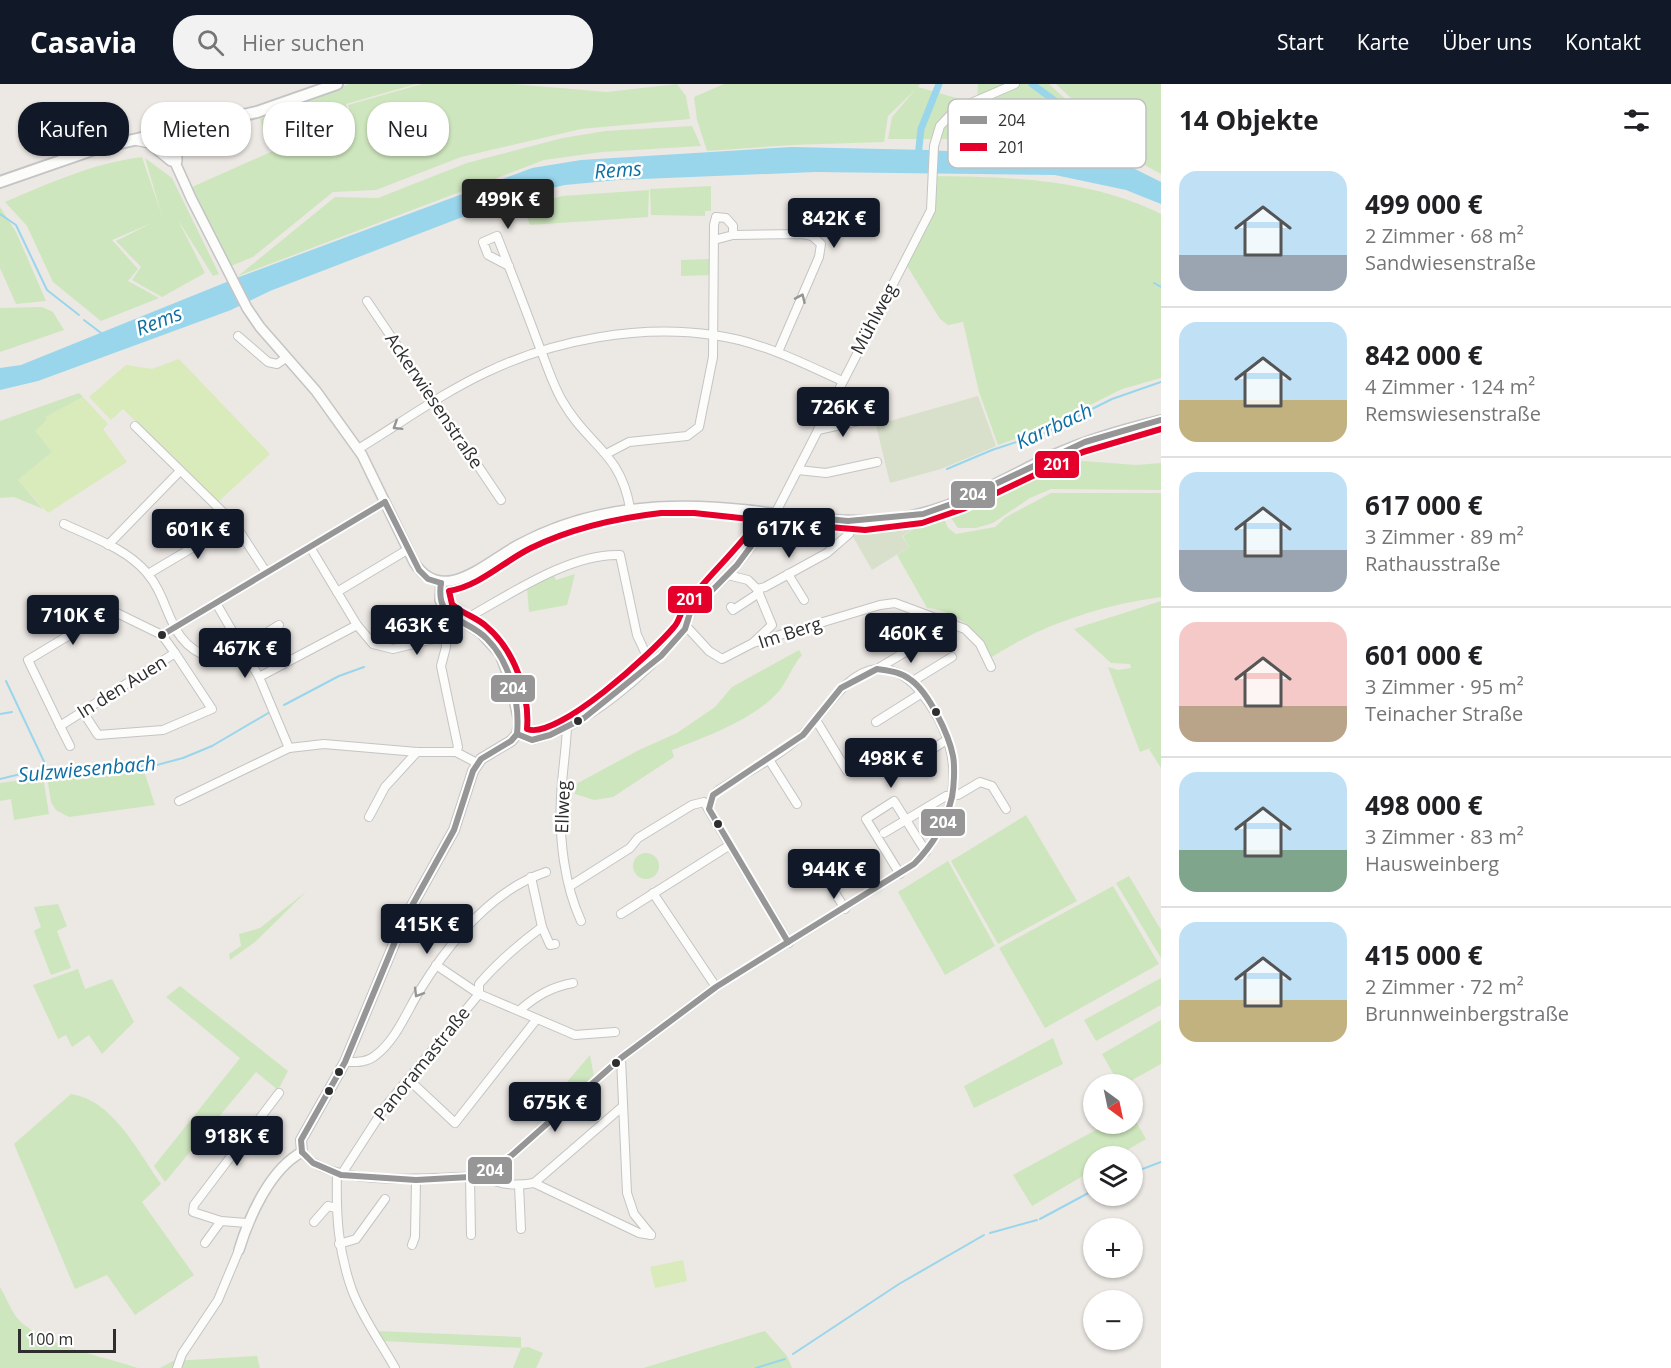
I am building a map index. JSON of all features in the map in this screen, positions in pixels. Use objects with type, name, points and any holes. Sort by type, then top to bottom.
[{"type":"main road","points":[[251,113],[337,84]]},
{"type":"main road","points":[[0,182],[98,148],[141,137]]},
{"type":"street","name":"Mühlweg","points":[[980,99],[1015,84]]},
{"type":"street","name":"Mühlweg","points":[[728,575],[775,514],[931,210],[936,135],[948,116]]},
{"type":"street","points":[[130,140],[149,143],[177,166]]},
{"type":"street","points":[[172,156],[226,271],[247,308],[286,358],[316,391],[358,449],[407,550],[424,576],[441,583],[452,582],[466,576],[527,540],[559,526],[630,508],[698,506],[854,521],[923,513],[957,502],[1085,442],[1161,420]]},
{"type":"street","points":[[177,156],[177,166]]},
{"type":"street","points":[[608,453],[639,440],[687,436],[699,427],[713,357],[716,217],[730,220],[733,235]]},
{"type":"street","points":[[714,240],[733,235],[803,234],[812,236],[821,244],[819,257],[778,352]]},
{"type":"street","points":[[509,266],[562,402],[584,430],[608,453],[627,489],[630,508]]},
{"type":"street","name":"Ackerwiesenstraße","points":[[367,301],[501,500]]},
{"type":"street","points":[[358,449],[488,371],[541,351],[620,335],[713,335],[778,352],[842,381]]},
{"type":"street","points":[[238,336],[268,362],[277,364],[286,358]]},
{"type":"street","points":[[818,430],[863,420]]},
{"type":"street","points":[[135,426],[234,523],[266,572]]},
{"type":"street","points":[[798,470],[826,473],[878,462]]},
{"type":"street","points":[[108,545],[180,471]]},
{"type":"street","name":"In den Auen","points":[[162,635],[385,502]]},
{"type":"street","points":[[148,574],[234,523]]},
{"type":"street","points":[[64,524],[108,545],[137,563],[148,574],[174,628],[196,653],[211,658]]},
{"type":"street","points":[[731,607],[733,610],[758,591],[827,554],[849,534]]},
{"type":"street","points":[[310,546],[357,625],[376,646],[388,648],[446,636],[446,647],[441,666],[458,747],[456,752]]},
{"type":"street","points":[[337,592],[407,550]]},
{"type":"street","points":[[466,624],[471,616],[536,580],[606,555],[620,555],[637,635],[651,665]]},
{"type":"street","points":[[788,574],[804,600]]},
{"type":"street","points":[[517,734],[532,740],[567,728],[584,718],[651,665],[686,626],[690,613],[728,575],[748,580],[758,591],[772,625],[753,643]]},
{"type":"street","points":[[441,583],[442,606],[488,639],[505,665],[519,722],[517,734],[477,763],[465,789],[454,830],[404,920],[345,1062],[301,1140],[302,1152],[313,1163],[339,1175],[416,1180],[484,1176],[497,1182],[519,1185],[534,1183],[633,1230],[651,1235],[636,1217],[626,1184],[621,1058]]},
{"type":"street","points":[[216,603],[259,677],[289,747]]},
{"type":"street","name":"Im Berg","points":[[686,626],[717,658],[727,658],[753,643],[880,605],[895,603],[965,629],[980,644],[991,667]]},
{"type":"street","name":"In den Auen","points":[[106,613],[117,613],[162,635],[175,653],[60,726],[28,660],[106,613]]},
{"type":"street","points":[[242,648],[279,624]]},
{"type":"street","points":[[259,677],[357,625]]},
{"type":"street","points":[[709,809],[713,795],[719,790],[803,735],[842,688],[932,636]]},
{"type":"street","points":[[83,712],[98,735],[163,730],[212,709],[175,653]]},
{"type":"street","points":[[913,681],[952,657]]},
{"type":"street","points":[[470,1177],[489,1171],[512,1155],[621,1058],[716,987],[900,874],[926,852],[942,825],[952,796],[953,756],[936,712],[913,681],[897,672],[877,669]]},
{"type":"street","points":[[876,722],[922,693]]},
{"type":"street","points":[[816,720],[848,771]]},
{"type":"street","points":[[60,726],[70,746]]},
{"type":"street","name":"Ellweg","points":[[567,728],[561,823],[564,861],[581,921]]},
{"type":"street","points":[[919,758],[948,739]]},
{"type":"street","points":[[179,801],[289,747],[324,744],[417,753],[456,752],[477,763]]},
{"type":"street","points":[[369,817],[385,787],[417,753]]},
{"type":"street","points":[[768,758],[797,804]]},
{"type":"street","points":[[885,833],[946,796],[958,795],[980,782],[992,786],[1006,809]]},
{"type":"street","points":[[900,874],[866,819],[894,801],[926,852]]},
{"type":"street","points":[[570,886],[630,848],[638,838],[692,805],[704,802],[789,943]]},
{"type":"street","points":[[621,914],[730,845]]},
{"type":"street","points":[[816,862],[845,909]]},
{"type":"street","points":[[345,1062],[363,1062],[376,1056],[388,1042],[435,965],[480,915],[501,896],[531,877],[546,872]]},
{"type":"street","points":[[531,877],[542,927],[550,945],[555,944]]},
{"type":"street","points":[[653,893],[716,987]]},
{"type":"street","name":"Panoramastraße","points":[[339,1175],[385,1107],[479,994],[478,984],[517,945],[542,927]]},
{"type":"street","points":[[435,965],[479,994],[575,1035],[615,1032]]},
{"type":"street","points":[[519,1010],[537,996],[557,986],[573,983]]},
{"type":"street","points":[[408,1079],[454,1123],[536,1020]]},
{"type":"street","points":[[247,1223],[221,1221],[193,1212],[194,1205],[279,1093]]},
{"type":"street","points":[[534,1183],[622,1107]]},
{"type":"street","points":[[177,1368],[182,1354],[218,1300],[255,1206],[292,1157],[302,1152]]},
{"type":"street","points":[[339,1175],[336,1208],[339,1244],[353,1292],[395,1368]]},
{"type":"street","points":[[470,1177],[471,1235]]},
{"type":"street","points":[[412,1245],[415,1237],[416,1180]]},
{"type":"street","points":[[519,1185],[521,1229]]},
{"type":"street","points":[[339,1244],[356,1239],[385,1199]]},
{"type":"street","points":[[314,1222],[328,1206],[336,1208]]},
{"type":"street","points":[[633,1230],[636,1217]]},
{"type":"street","points":[[205,1243],[221,1221]]},
{"type":"green space","points":[[349,84],[416,84],[353,102],[303,102]]},
{"type":"green space","points":[[422,84],[513,84],[607,92],[677,84],[686,96],[690,119],[581,129],[461,157],[376,190],[333,192],[253,257],[231,266],[192,187],[263,155],[355,156],[355,103]]},
{"type":"green space","points":[[724,84],[920,84],[918,87],[960,99],[948,99],[948,139],[888,139],[892,117],[915,90],[888,116],[884,142],[707,151],[697,120],[694,97]]},
{"type":"green space","points":[[978,84],[1049,84],[1065,99],[977,99]]},
{"type":"green space","points":[[1056,84],[1161,84],[1161,174],[1146,166],[1146,99],[1072,99]]},
{"type":"green space","points":[[692,126],[701,146],[602,152],[544,160],[238,276],[335,197],[378,198],[467,163],[563,138],[605,131]]},
{"type":"green space","points":[[142,157],[162,216],[145,158],[172,178],[219,274],[213,276],[178,220],[205,273],[162,297],[132,280],[141,267],[116,241],[152,223],[112,240],[138,269],[128,281],[159,298],[101,321],[53,282],[27,226],[5,202],[89,169]]},
{"type":"green space","points":[[929,176],[989,177],[1077,186],[1133,202],[1161,214],[1161,378],[1122,389],[1042,429],[998,445],[979,392],[963,322],[948,325],[940,319],[904,261],[929,209]]},
{"type":"green space","points":[[711,186],[711,211],[705,211],[705,216],[651,215],[650,189]]},
{"type":"green space","points":[[649,190],[648,217],[530,225],[523,207],[562,196]]},
{"type":"green space","points":[[0,207],[16,232],[46,301],[16,304],[0,268]]},
{"type":"green space","points":[[711,259],[711,275],[681,276],[681,260]]},
{"type":"green space","points":[[42,307],[53,312],[64,330],[0,352],[0,308]]},
{"type":"green space","points":[[179,359],[270,454],[218,502],[123,409],[111,420],[89,397],[126,365],[152,369]]},
{"type":"green space","points":[[79,393],[83,397],[46,417],[47,420],[36,431],[52,452],[18,480],[43,509],[14,497],[0,498],[0,421]]},
{"type":"green space","points":[[978,396],[996,446],[941,469],[890,483],[876,425]]},
{"type":"green space","points":[[83,397],[108,424],[103,429],[127,462],[48,513],[18,480],[52,452],[35,431],[47,420],[45,417]]},
{"type":"green space","points":[[1057,459],[1136,465],[1161,463],[1161,490],[1051,489],[1030,498],[993,523],[976,528],[958,528],[947,512]]},
{"type":"green space","points":[[1051,493],[1161,493],[1161,597],[1116,605],[1072,618],[1030,636],[990,658],[986,648],[966,624],[947,613],[927,608],[897,555],[909,547],[903,536],[914,529],[914,523],[942,514],[948,528],[956,534],[995,527],[1006,517]]},
{"type":"green space","points":[[909,523],[913,529],[902,536],[909,547],[872,570],[852,535],[862,528]]},
{"type":"green space","points":[[575,574],[567,605],[529,612],[527,587],[554,575],[556,580]]},
{"type":"green space","points":[[1161,601],[1161,768],[1149,749],[1155,746],[1140,752],[1108,667],[1118,670],[1131,668],[1130,664],[1111,663],[1074,629]]},
{"type":"green space","points":[[799,650],[802,655],[779,691],[744,719],[672,750],[674,757],[613,797],[594,800],[575,794],[576,784],[639,750],[677,733],[715,707],[732,687]]},
{"type":"green space","points":[[143,768],[155,805],[69,817],[56,810],[51,802],[46,771]]},
{"type":"green space","points":[[43,777],[49,814],[14,820],[11,799],[0,801],[0,783]]},
{"type":"green space","points":[[1026,815],[1077,901],[998,944],[951,861]]},
{"type":"green space","points":[[646,853],[656,856],[659,866],[656,876],[646,879],[636,876],[633,866],[636,856]]},
{"type":"green space","points":[[948,861],[995,946],[945,975],[898,892]]},
{"type":"green space","points":[[1129,876],[1161,930],[1161,958],[1116,883]]},
{"type":"green space","points":[[1113,886],[1159,964],[1045,1028],[999,948]]},
{"type":"green space","points":[[307,891],[255,942],[230,960],[229,954],[241,946],[239,934],[260,928]]},
{"type":"green space","points":[[58,904],[67,926],[57,931],[71,968],[51,975],[34,931],[41,927],[34,907]]},
{"type":"green space","points":[[78,969],[85,989],[112,979],[134,1022],[102,1054],[89,1035],[72,1047],[66,1035],[58,1039],[33,985]]},
{"type":"green space","points":[[1161,978],[1161,1005],[1096,1041],[1084,1020]]},
{"type":"green space","points":[[180,986],[288,1071],[278,1090],[256,1072],[165,1182],[154,1166],[240,1058],[166,997]]},
{"type":"green space","points":[[1161,1020],[1161,1064],[1143,1074],[1113,1074],[1102,1054]]},
{"type":"green space","points":[[1053,1038],[1063,1064],[974,1108],[964,1086]]},
{"type":"green space","points":[[590,1055],[594,1077],[576,1092],[567,1082]]},
{"type":"green space","points":[[71,1094],[86,1098],[100,1106],[112,1117],[161,1184],[142,1202],[194,1275],[135,1315],[107,1275],[75,1289],[14,1144]]},
{"type":"green space","points":[[1089,1134],[1143,1134],[1146,1139],[1134,1146],[1083,1146],[1083,1176],[1032,1206],[1013,1175]]},
{"type":"green space","points":[[683,1260],[687,1281],[655,1288],[650,1267]]},
{"type":"green space","points":[[0,1287],[13,1312],[28,1328],[57,1343],[138,1368],[0,1368]]},
{"type":"green space","points":[[376,1331],[521,1337],[521,1348],[382,1341]]},
{"type":"green space","points":[[765,1331],[787,1356],[792,1368],[643,1368]]},
{"type":"green space","points":[[528,1347],[543,1353],[536,1368],[513,1368],[521,1348]]},
{"type":"green space","points":[[257,1356],[260,1368],[160,1368],[173,1361]]},
{"type":"water","name":"Rems","points":[[792,147],[948,151],[948,168],[1133,168],[1161,182],[1161,204],[1126,190],[1055,175],[815,172],[618,180],[565,185],[520,195],[270,291],[231,310],[38,381],[0,390],[0,368],[21,365],[239,277],[532,168],[581,160]]},
{"type":"waterway","points":[[918,157],[921,129],[939,84]]},
{"type":"waterway","points":[[1032,84],[1052,99]]},
{"type":"waterway","points":[[1122,168],[1126,172]]},
{"type":"waterway","points":[[0,214],[16,225],[47,290],[79,315]]},
{"type":"waterway","points":[[1154,283],[1161,287]]},
{"type":"waterway","points":[[84,320],[101,333]]},
{"type":"waterway","name":"Karrbach","points":[[947,469],[992,450],[1044,433],[1112,399],[1161,382]]},
{"type":"waterway","name":"Sulzwiesenbach","points":[[284,705],[339,676],[364,667]]},
{"type":"waterway","points":[[6,681],[48,770]]},
{"type":"waterway","points":[[0,714],[12,712]]},
{"type":"waterway","name":"Sulzwiesenbach","points":[[0,779],[33,771],[153,766],[183,758],[212,746],[270,712]]},
{"type":"waterway","points":[[1143,1169],[1161,1162]]},
{"type":"waterway","points":[[1040,1219],[1083,1196]]},
{"type":"waterway","points":[[990,1233],[1037,1220]]},
{"type":"waterway","points":[[793,1354],[899,1284],[984,1235]]},
{"type":"waterway","points":[[756,1368],[785,1359]]},
{"type":"transit line","name":"204","points":[[775,514],[848,521],[923,514],[957,502],[1085,442],[1161,420]]},
{"type":"transit line","name":"201","points":[[780,523],[865,530],[922,523],[963,509],[1083,452],[1161,429]]},
{"type":"transit line","name":"204","points":[[385,502],[419,570],[428,579],[441,583]]},
{"type":"transit line","name":"204","points":[[162,635],[385,502]]},
{"type":"transit line","name":"201","points":[[661,513],[694,513],[759,520],[684,607],[674,627],[647,655],[604,692],[560,722],[541,729],[527,729],[523,687],[512,660],[497,637],[487,627],[452,604],[449,591],[471,584],[521,553],[562,535],[611,521],[661,513]]},
{"type":"transit line","name":"204","points":[[517,734],[532,740],[550,735],[584,718],[661,656],[685,629],[690,613],[737,565],[775,514]]},
{"type":"transit line","name":"204","points":[[441,583],[440,596],[447,612],[479,632],[495,648],[502,659],[515,696],[517,734]]},
{"type":"transit line","name":"204","points":[[877,669],[907,677],[925,694],[951,747],[954,760],[952,797],[937,833],[914,864],[788,942],[709,809],[713,795],[803,735],[841,688],[877,669]]},
{"type":"transit line","name":"204","points":[[302,1152],[301,1140],[345,1062],[404,920],[454,830],[473,771],[481,759],[511,741],[517,734]]},
{"type":"transit line","name":"204","points":[[302,1152],[313,1163],[341,1175],[416,1180],[470,1177],[489,1171],[512,1155],[621,1058],[716,987],[788,942]]}]
